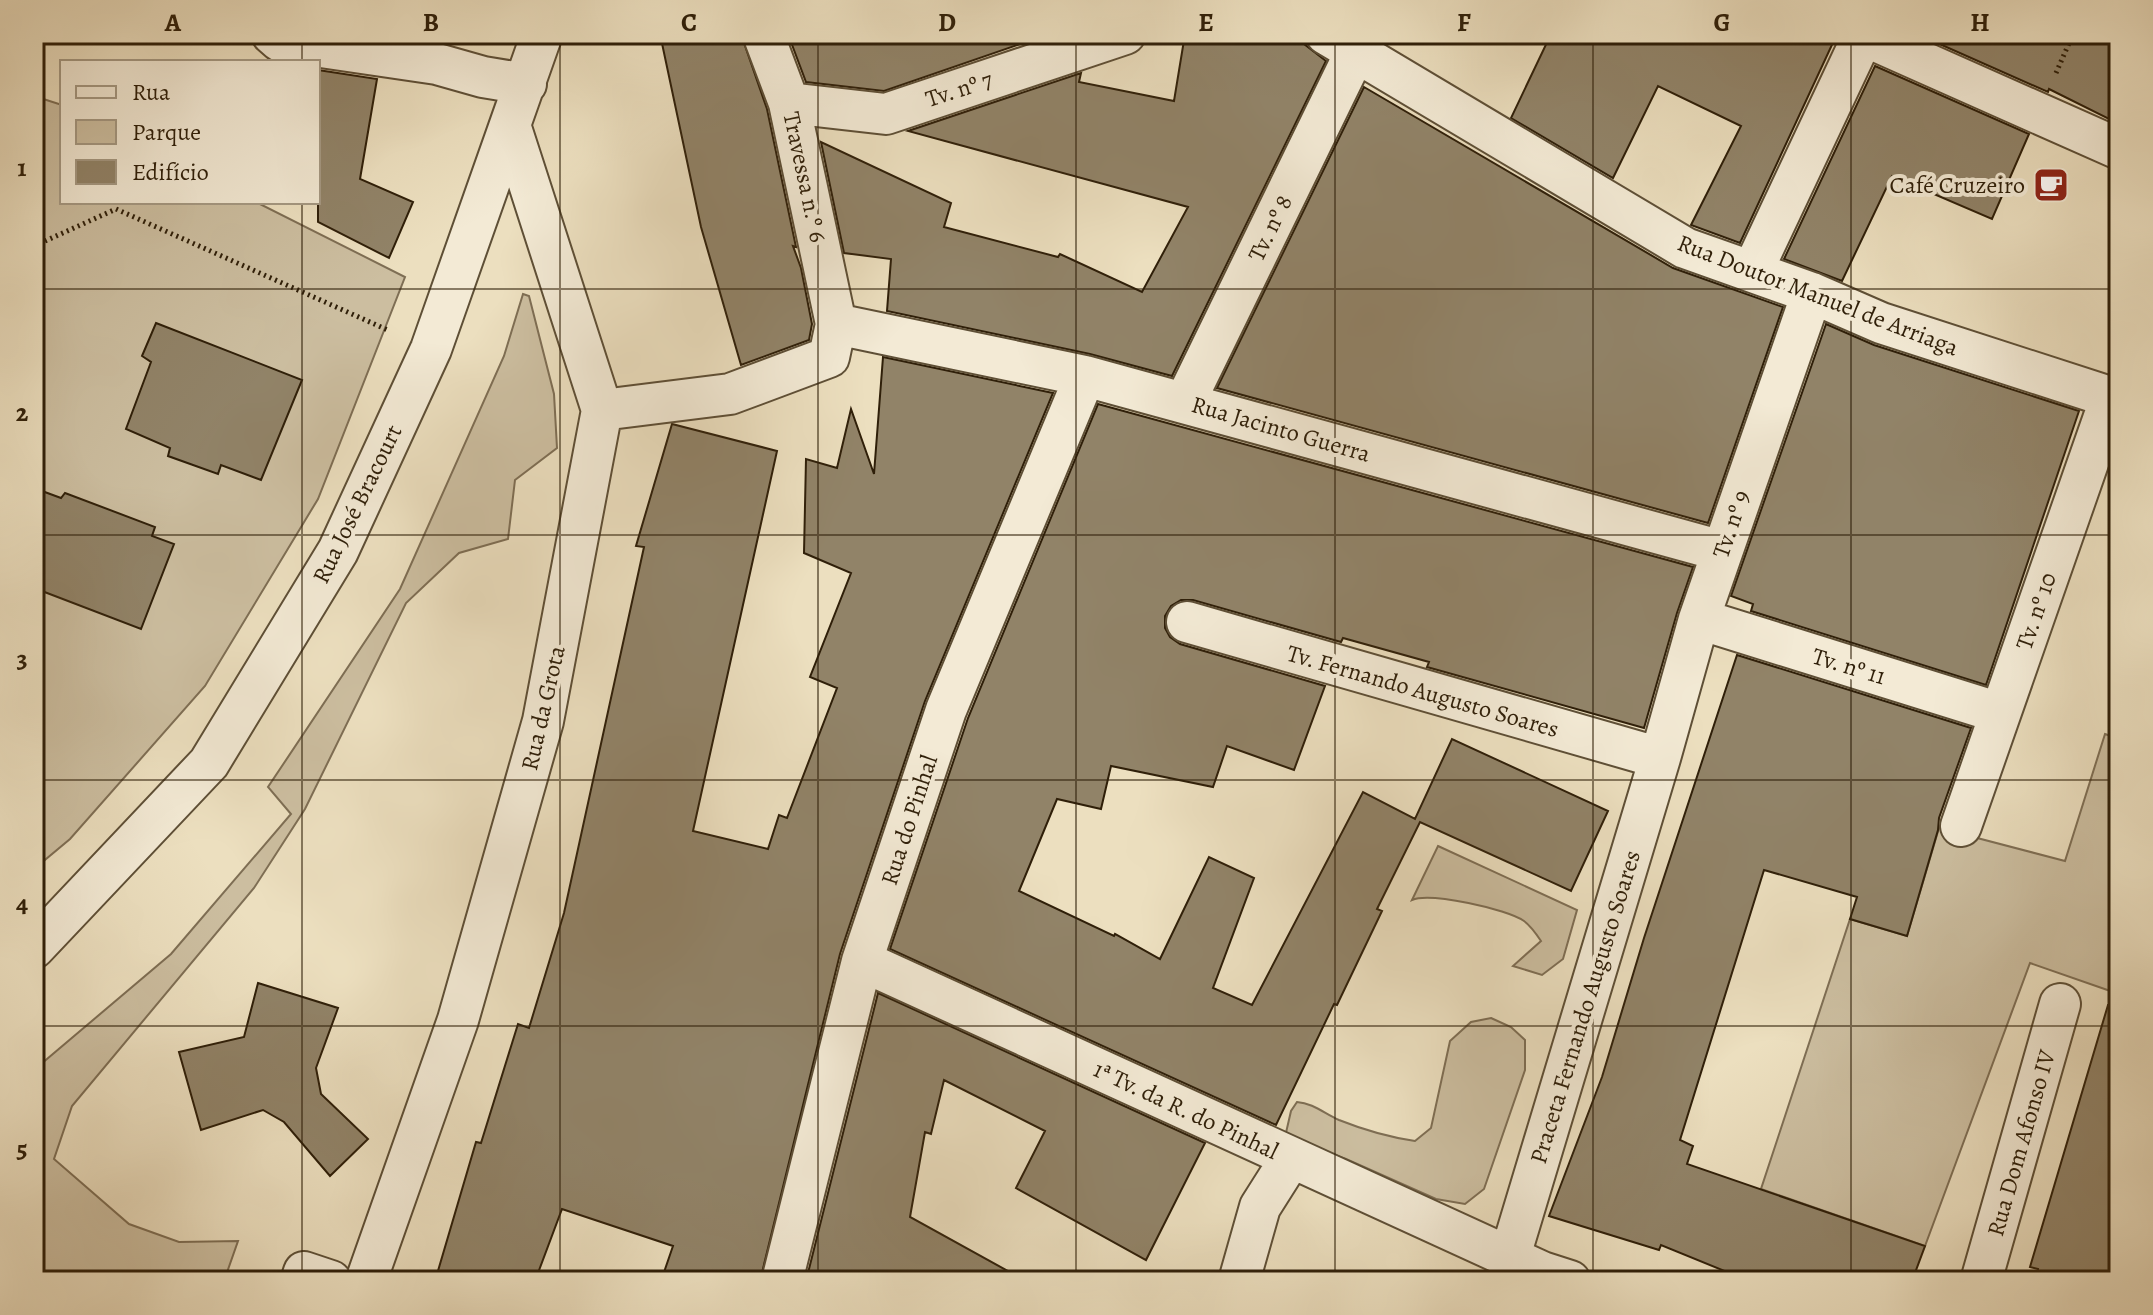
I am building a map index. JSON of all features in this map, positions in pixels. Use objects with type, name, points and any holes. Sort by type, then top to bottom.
[{"type":"street","points":[[272,34],[280,41],[427,48],[483,77],[526,84]]},
{"type":"street","name":"Rua José Bracourt","points":[[34,948],[209,763],[338,551],[431,349],[542,34]]},
{"type":"street","name":"Travessa n.º 6","points":[[763,34],[789,103],[836,324]]},
{"type":"street","name":"Tv. nº 7","points":[[789,103],[886,114],[1125,34]]},
{"type":"street","points":[[1752,272],[1863,35],[2119,149]]},
{"type":"street","name":"Rua Doutor Manuel de Arriaga","points":[[1341,44],[1685,248],[1812,293],[1881,323],[2115,398]]},
{"type":"street","name":"Tv. nº 8","points":[[1185,402],[1341,44]]},
{"type":"street","name":"Rua da Grota","points":[[366,1281],[458,1020],[543,721],[602,410],[511,128]]},
{"type":"street","name":"Tv. nº 9","points":[[1660,758],[1699,619],[1812,293]]},
{"type":"street","points":[[602,410],[730,394],[829,357],[836,324]]},
{"type":"street","name":"Rua Jacinto Guerra","points":[[836,324],[1085,376],[1722,551]]},
{"type":"street","name":"Rua do Pinhal","points":[[782,1281],[862,961],[946,710],[1085,376]]},
{"type":"street","name":"Tv. nº 10","points":[[1961,826],[2115,398]]},
{"type":"street","name":"Tv. nº 11","points":[[1699,619],[2000,713]]},
{"type":"street","name":"Tv. Fernando Augusto Soares","points":[[1187,622],[1660,758]]},
{"type":"street","name":"Praceta Fernando Augusto Soares","points":[[1510,1256],[1660,758]]},
{"type":"street","name":"1ª Tv. da R. do Pinhal","points":[[862,961],[1510,1256]]},
{"type":"street","name":"Rua Dom Afonso IV","points":[[1981,1281],[2060,1004]]},
{"type":"street","points":[[1239,1281],[1260,1207],[1291,1158]]},
{"type":"street","points":[[1510,1256],[1542,1272],[1570,1281]]},
{"type":"street","points":[[301,1281],[304,1272],[331,1281]]},
{"type":"path","points":[[34,246],[116,209],[431,349]]},
{"type":"green space","points":[[34,96],[60,104],[60,204],[260,204],[405,277],[318,499],[205,686],[70,839],[34,869]]},
{"type":"green space","points":[[523,294],[529,296],[554,394],[557,448],[515,480],[508,539],[459,553],[406,603],[305,809],[254,888],[72,1106],[54,1159],[129,1224],[179,1242],[238,1241],[224,1281],[34,1281],[34,1070],[171,954],[291,814],[268,787],[400,589],[504,356]]},
{"type":"green space","points":[[2105,734],[2119,739],[2119,994],[2030,963],[1925,1246],[1761,1189],[1850,919],[1907,936],[1939,828],[2065,861]]},
{"type":"green space","points":[[1438,846],[1577,910],[1563,959],[1542,975],[1513,966],[1541,941],[1524,921],[1468,903],[1435,898],[1412,900]]},
{"type":"green space","points":[[1491,1018],[1511,1027],[1525,1040],[1525,1070],[1484,1189],[1465,1204],[1436,1199],[1346,1159],[1285,1137],[1291,1111],[1297,1102],[1358,1127],[1415,1141],[1431,1128],[1450,1041],[1471,1022]]},
{"type":"building","points":[[660,34],[741,34],[767,109],[796,247],[793,246],[801,268],[812,324],[809,340],[741,365],[701,227]]},
{"type":"building","points":[[788,34],[1049,34],[884,91],[806,82]]},
{"type":"building","points":[[1185,34],[1291,34],[1326,61],[1172,376],[1090,354],[887,311],[891,259],[844,253],[821,142],[951,203],[944,227],[1058,257],[1060,254],[1142,292],[1188,207],[908,131],[1081,73],[1079,82],[1174,101]]},
{"type":"building","points":[[1551,34],[1837,34],[1740,243],[1691,225],[1741,126],[1658,86],[1613,178],[1511,118]]},
{"type":"building","points":[[1917,34],[2119,34],[2119,97],[2109,119],[2049,89],[2048,92]]},
{"type":"building","points":[[1875,66],[2029,134],[1992,219],[1892,176],[1842,281],[1784,259]]},
{"type":"building","points":[[320,70],[377,79],[360,179],[413,202],[389,258],[318,222]]},
{"type":"building","points":[[1364,87],[1673,268],[1783,307],[1708,523],[1217,388]]},
{"type":"building","points":[[156,323],[302,380],[261,480],[221,465],[218,474],[168,456],[170,448],[126,429],[151,362],[142,356]]},
{"type":"building","points":[[1826,324],[1874,345],[2079,411],[1986,685],[1751,611],[1753,604],[1731,596]]},
{"type":"building","points":[[883,357],[1053,393],[925,701],[840,954],[760,1281],[661,1281],[673,1246],[562,1209],[535,1281],[435,1281],[476,1142],[481,1143],[518,1024],[529,1028],[564,913],[644,547],[636,546],[672,424],[777,451],[693,831],[768,849],[779,815],[787,818],[837,688],[810,677],[851,573],[804,553],[806,459],[837,468],[851,409],[874,474]]},
{"type":"building","points":[[1098,404],[1693,567],[1644,728],[1427,667],[1429,662],[1343,638],[1341,642],[1193,600],[1181,600],[1171,606],[1165,616],[1165,628],[1170,637],[1180,644],[1325,686],[1294,770],[1227,746],[1213,787],[1111,766],[1101,809],[1057,799],[1019,891],[1115,934],[1160,959],[1209,857],[1254,878],[1213,988],[1252,1005],[1363,792],[1415,819],[1452,739],[1608,811],[1571,891],[1420,822],[1377,909],[1382,911],[1276,1125],[890,949],[968,718]]},
{"type":"building","points":[[42,491],[61,498],[65,493],[155,527],[152,536],[174,544],[141,629],[34,588],[34,512]]},
{"type":"building","points":[[1737,655],[1971,728],[1939,818],[1907,936],[1850,919],[1857,897],[1764,870],[1680,1140],[1693,1146],[1687,1164],[1925,1246],[1912,1281],[1749,1281],[1661,1245],[1659,1250],[1549,1216],[1602,1077]]},
{"type":"building","points":[[258,983],[338,1008],[316,1068],[321,1094],[368,1139],[330,1176],[284,1122],[263,1110],[201,1130],[179,1052],[244,1037]]},
{"type":"building","points":[[878,993],[1205,1143],[1146,1260],[1016,1188],[1045,1131],[944,1080],[931,1134],[925,1132],[910,1217],[1026,1281],[806,1281]]},
{"type":"building","points":[[2108,1005],[2119,1006],[2119,1281],[2035,1281],[2038,1269],[2030,1267]]},
{"type":"place","name":"Café Cruzeiro","points":[[2051,185]]}]
